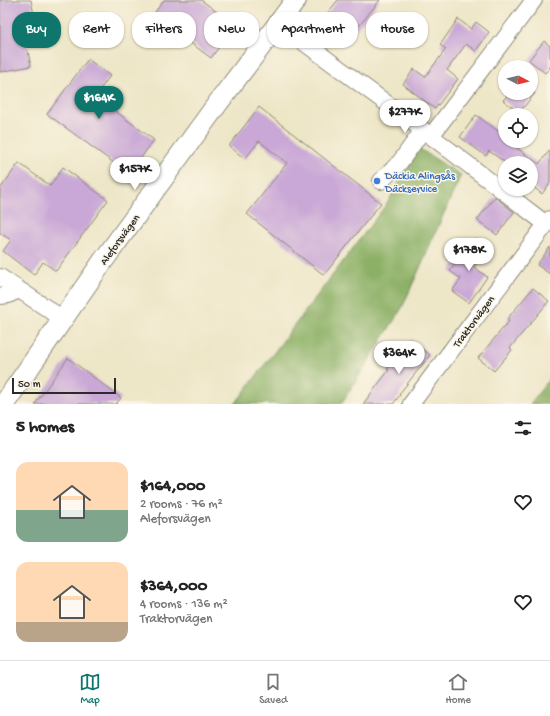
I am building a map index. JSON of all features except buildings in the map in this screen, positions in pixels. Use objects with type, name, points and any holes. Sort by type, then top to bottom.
[{"type":"street","name":"Aleforsvägen","points":[[288,12],[296,0]]},
{"type":"street","points":[[381,181],[427,133],[534,0]]},
{"type":"street","name":"Aleforsvägen","points":[[4,404],[112,249],[218,103],[267,40]]},
{"type":"street","points":[[312,48],[548,221]]},
{"type":"street","name":"Traktorvägen","points":[[411,404],[548,221]]},
{"type":"street","points":[[0,276],[63,319]]},
{"type":"street","points":[[0,296],[8,295],[19,290]]},
{"type":"green space","points":[[418,148],[461,175],[402,308],[341,404],[235,404],[388,202]]},
{"type":"green space","points":[[550,378],[550,404],[530,404]]},
{"type":"place","name":"Däckia Alingsås Däckservice","points":[[377,181]]}]
